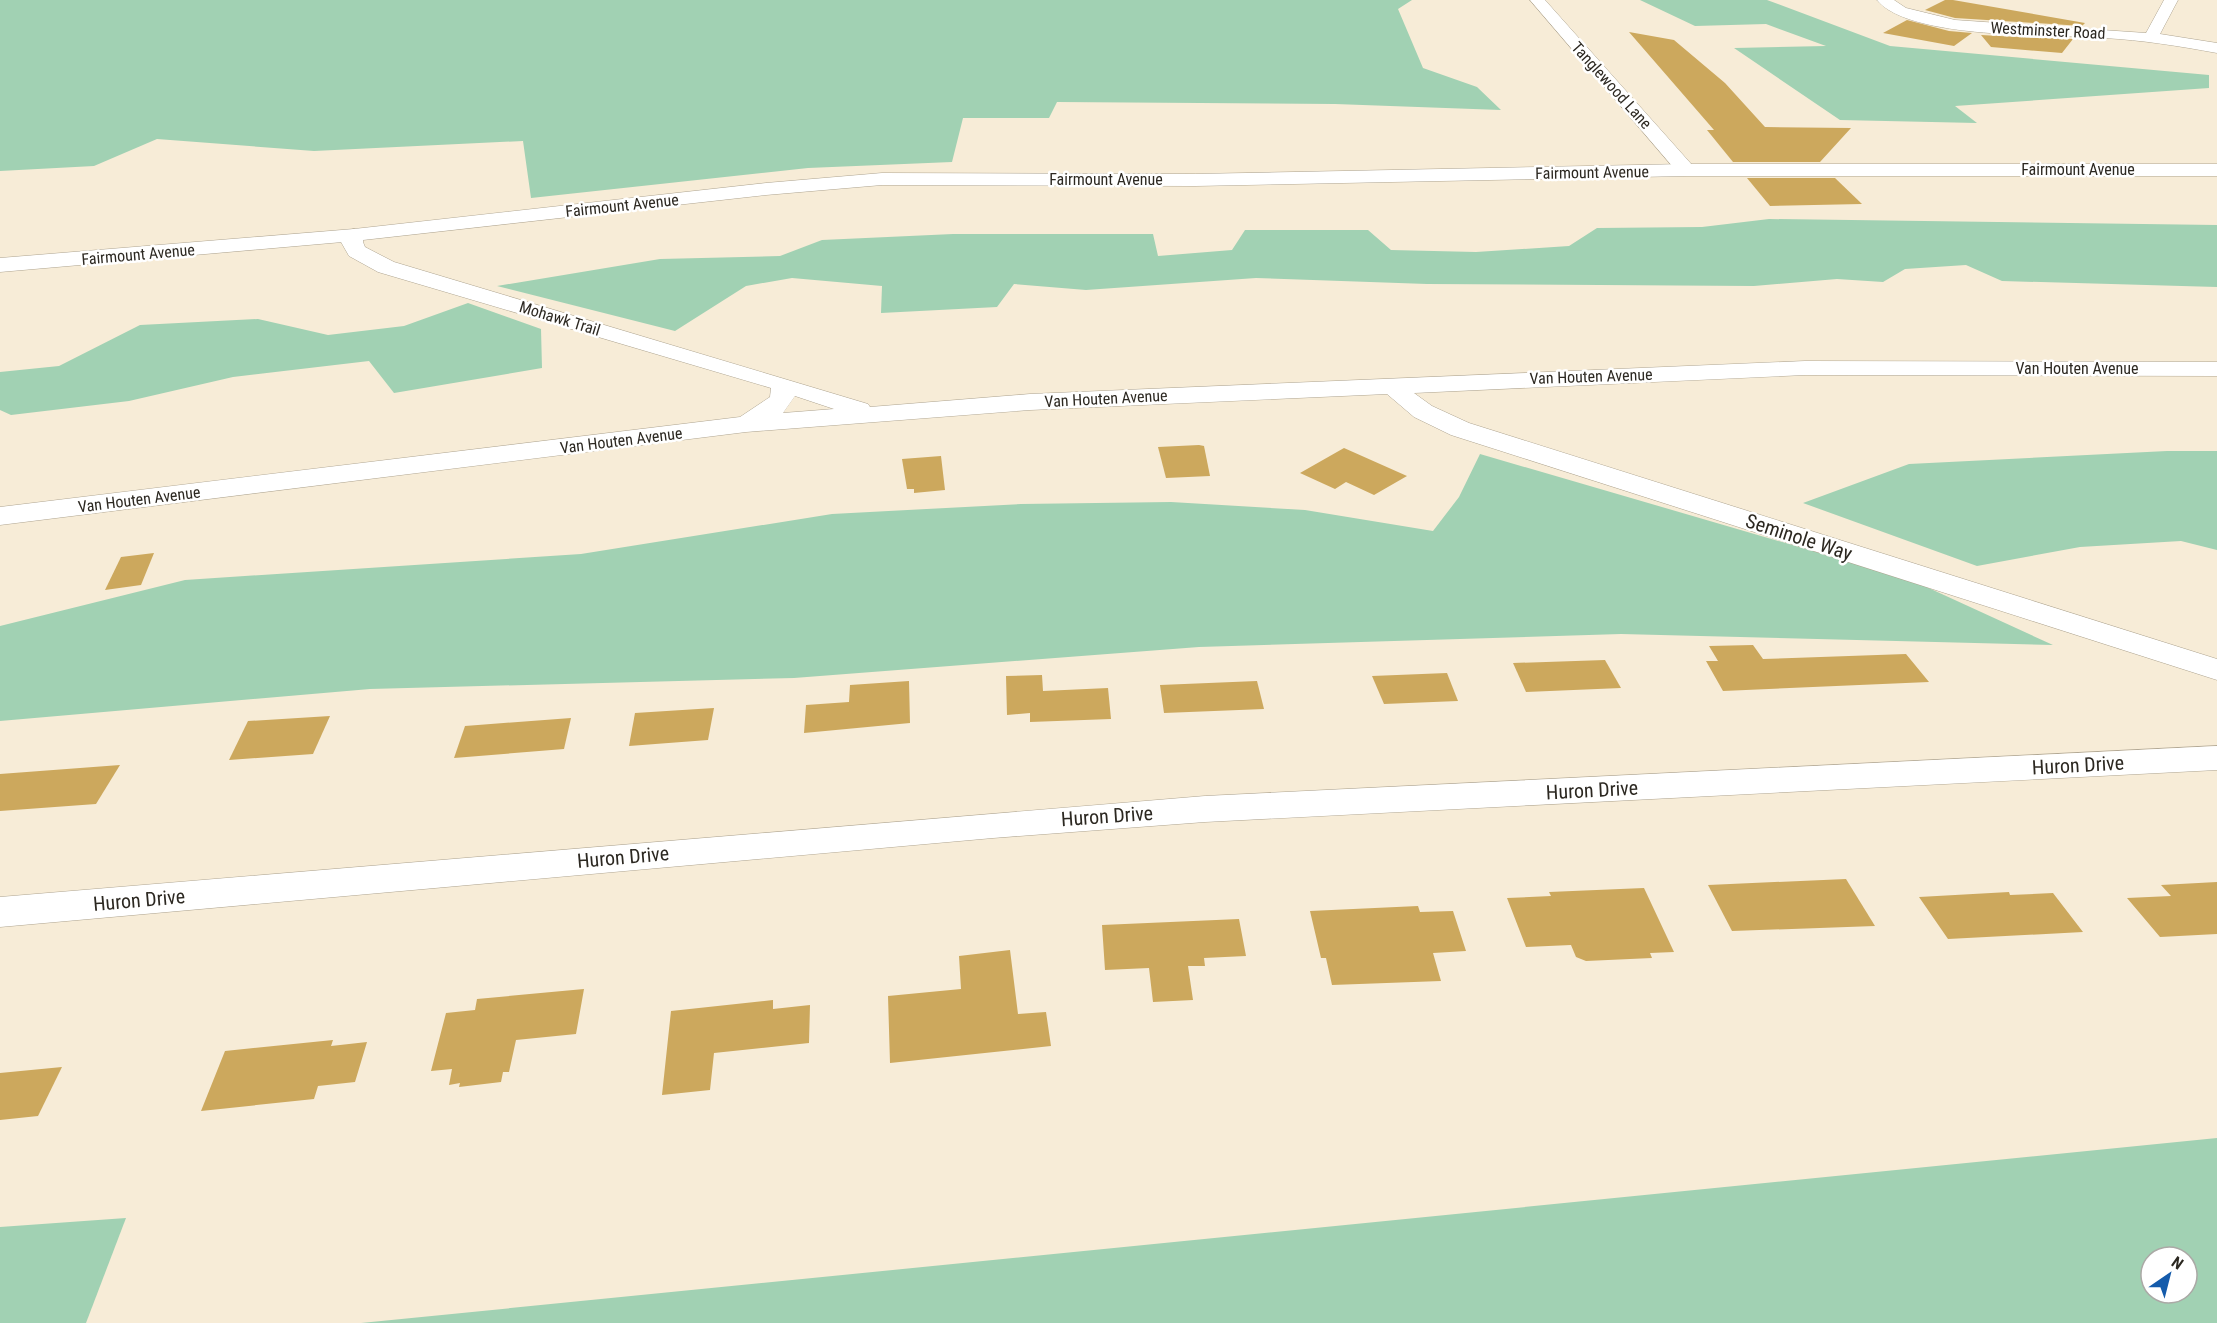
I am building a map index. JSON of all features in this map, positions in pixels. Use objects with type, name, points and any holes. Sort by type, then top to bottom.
[{"type":"street","name":"Tanglewood Lane","points":[[1537,0],[1686,170]]},
{"type":"street","name":"Westminster Road","points":[[1884,0],[1905,12],[1957,24],[2151,38],[2217,48]]},
{"type":"street","points":[[2151,38],[2171,0]]},
{"type":"street","name":"Fairmount Avenue","points":[[0,265],[354,235],[766,189],[882,179],[1195,180],[1686,170],[2217,170]]},
{"type":"street","name":"Mohawk Trail","points":[[354,235],[352,242],[357,251],[386,267],[783,384],[870,413]]},
{"type":"street","name":"Van Houten Avenue","points":[[0,516],[746,424],[1030,402],[1804,368],[2217,369]]},
{"type":"street","points":[[746,424],[780,402],[785,390],[783,384]]},
{"type":"street","name":"Seminole Way","points":[[1393,385],[1401,396],[1418,409],[1460,429],[2217,670]]},
{"type":"street","name":"Huron Drive","points":[[0,912],[993,825],[1205,809],[2217,758]]},
{"type":"green space","points":[[0,0],[1412,0],[1398,9],[1423,68],[1477,87],[1501,110],[1335,104],[1057,102],[1049,118],[963,118],[952,162],[808,168],[531,198],[523,141],[314,151],[157,139],[94,166],[0,171]]},
{"type":"green space","points":[[1640,0],[1767,0],[1890,46],[2209,75],[2209,88],[1955,106],[1977,123],[1840,120],[1734,48],[1826,46],[1766,24],[1695,26]]},
{"type":"green space","points":[[1769,219],[2217,225],[2217,287],[2002,281],[1966,265],[1905,269],[1883,282],[1837,279],[1754,286],[1427,284],[1256,278],[1086,290],[1014,284],[997,307],[881,313],[882,286],[792,278],[746,286],[675,331],[497,286],[660,259],[780,256],[822,240],[953,234],[1153,234],[1158,256],[1232,250],[1245,230],[1368,230],[1391,250],[1476,252],[1569,246],[1597,228],[1702,227]]},
{"type":"green space","points":[[468,303],[541,329],[542,368],[394,393],[369,361],[233,377],[129,401],[11,415],[0,410],[0,372],[59,366],[140,325],[258,319],[328,335],[404,326]]},
{"type":"green space","points":[[2167,451],[2217,451],[2217,550],[2181,541],[2080,547],[1977,566],[1803,503],[1909,464]]},
{"type":"green space","points":[[1480,454],[1909,579],[2053,645],[1621,634],[1199,647],[794,678],[370,689],[0,721],[0,626],[185,580],[581,554],[832,514],[1021,504],[1171,502],[1305,510],[1433,531],[1459,497]]},
{"type":"green space","points":[[2217,1138],[2217,1323],[361,1323]]},
{"type":"green space","points":[[126,1218],[86,1323],[0,1323],[0,1227]]},
{"type":"building","points":[[1945,0],[2085,23],[2082,26],[1955,18],[1925,10]]},
{"type":"building","points":[[1907,20],[1949,31],[1972,33],[1954,46],[1883,33]]},
{"type":"building","points":[[1629,32],[1674,40],[1725,83],[1765,127],[1851,128],[1820,162],[1733,162],[1707,130],[1714,130]]},
{"type":"building","points":[[1981,35],[2073,39],[2062,53],[1991,47]]},
{"type":"building","points":[[1747,178],[1835,178],[1862,204],[1770,206]]},
{"type":"building","points":[[1204,446],[1210,476],[1166,478],[1158,447]]},
{"type":"building","points":[[1344,448],[1407,476],[1374,495],[1346,482],[1335,489],[1300,473]]},
{"type":"building","points":[[941,456],[945,490],[914,493],[914,489],[907,489],[902,459]]},
{"type":"building","points":[[154,553],[141,585],[105,590],[121,557]]},
{"type":"building","points":[[1753,645],[1763,659],[1906,654],[1929,682],[1723,691],[1706,661],[1718,661],[1709,646]]},
{"type":"building","points":[[1605,660],[1621,688],[1526,692],[1513,663]]},
{"type":"building","points":[[1447,673],[1458,701],[1384,704],[1372,676]]},
{"type":"building","points":[[1042,675],[1043,691],[1108,688],[1111,719],[1030,722],[1030,713],[1007,715],[1006,676]]},
{"type":"building","points":[[909,681],[910,723],[804,733],[806,705],[849,702],[850,685]]},
{"type":"building","points":[[1257,681],[1264,709],[1164,713],[1160,685]]},
{"type":"building","points":[[714,708],[708,740],[629,746],[635,713]]},
{"type":"building","points":[[330,716],[313,754],[229,760],[248,721]]},
{"type":"building","points":[[571,718],[564,749],[454,758],[465,726]]},
{"type":"building","points":[[120,765],[96,804],[0,811],[0,774]]},
{"type":"building","points":[[1846,879],[1875,926],[1732,931],[1708,885]]},
{"type":"building","points":[[2217,882],[2217,934],[2160,937],[2127,898],[2171,896],[2161,885]]},
{"type":"building","points":[[1644,888],[1674,952],[1650,953],[1652,958],[1586,961],[1576,957],[1571,945],[1526,947],[1507,898],[1551,896],[1549,892]]},
{"type":"building","points":[[2009,892],[2010,895],[2053,893],[2083,932],[1948,939],[1919,897]]},
{"type":"building","points":[[1418,906],[1420,912],[1453,911],[1466,951],[1433,953],[1441,981],[1332,985],[1326,958],[1321,958],[1310,911]]},
{"type":"building","points":[[1239,919],[1246,956],[1204,958],[1205,966],[1188,966],[1193,1000],[1153,1002],[1149,968],[1105,970],[1102,925]]},
{"type":"building","points":[[1010,950],[1018,1014],[1046,1012],[1051,1046],[890,1063],[888,996],[961,989],[959,956]]},
{"type":"building","points":[[584,989],[576,1034],[516,1040],[509,1072],[503,1072],[501,1082],[459,1087],[460,1083],[449,1085],[452,1069],[431,1071],[446,1013],[475,1010],[477,999]]},
{"type":"building","points":[[773,1000],[773,1009],[810,1005],[809,1043],[714,1053],[710,1090],[662,1095],[671,1011]]},
{"type":"building","points":[[333,1040],[331,1046],[367,1042],[355,1082],[318,1086],[314,1099],[201,1111],[225,1051]]},
{"type":"building","points":[[62,1067],[38,1116],[0,1120],[0,1073]]}]
